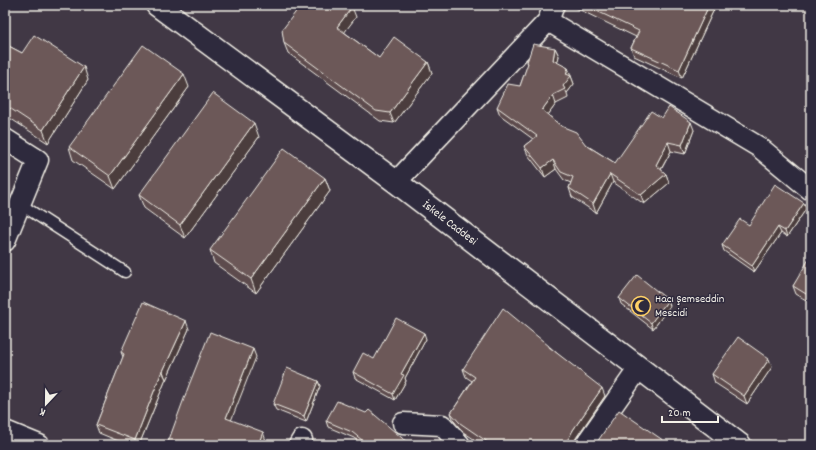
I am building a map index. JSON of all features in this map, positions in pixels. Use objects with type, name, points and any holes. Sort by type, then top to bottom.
[{"type":"main road","name":"İskele Caddesi","points":[[157,5],[396,182],[740,445]]},
{"type":"street","points":[[396,182],[551,13],[759,147],[811,190]]},
{"type":"street","points":[[5,139],[38,160],[5,241]]},
{"type":"street","points":[[584,445],[639,368]]},
{"type":"street","points":[[403,423],[442,425],[460,445]]},
{"type":"street","points":[[5,431],[39,445]]},
{"type":"lane","points":[[20,204],[125,272]]},
{"type":"building","points":[[301,5],[350,5],[352,7],[337,27],[379,58],[394,37],[428,62],[390,113],[376,111],[284,43],[282,30]]},
{"type":"building","points":[[584,5],[709,5],[679,70],[631,48],[639,31]]},
{"type":"building","points":[[34,35],[84,67],[43,130],[5,105],[5,44],[22,53]]},
{"type":"building","points":[[533,44],[555,48],[553,60],[568,68],[566,74],[571,76],[563,86],[565,89],[553,95],[542,110],[561,126],[576,132],[586,145],[615,163],[651,111],[662,118],[669,107],[691,122],[682,145],[668,142],[656,165],[666,174],[641,195],[610,174],[593,204],[569,188],[573,177],[561,172],[553,160],[542,168],[524,146],[537,136],[497,107],[508,84],[520,86]]},
{"type":"building","points":[[143,45],[184,74],[110,176],[69,147]]},
{"type":"building","points":[[213,93],[254,123],[180,225],[139,195]]},
{"type":"building","points":[[284,148],[325,178],[251,279],[210,250]]},
{"type":"building","points":[[775,184],[804,203],[785,231],[778,227],[752,266],[722,245],[740,219],[749,225]]},
{"type":"building","points":[[809,259],[811,260],[811,297],[793,286]]},
{"type":"building","points":[[637,275],[668,300],[651,323],[619,298]]},
{"type":"building","points":[[143,302],[186,321],[162,371],[135,440],[96,425],[124,354],[121,352]]},
{"type":"building","points":[[503,308],[549,347],[602,388],[564,445],[561,442],[559,445],[492,445],[460,423],[451,413],[475,377],[463,369]]},
{"type":"building","points":[[396,318],[424,333],[401,374],[404,375],[393,394],[353,372],[363,353],[374,359]]},
{"type":"building","points":[[210,332],[253,349],[226,418],[263,432],[258,445],[167,445]]},
{"type":"building","points":[[738,337],[769,359],[744,396],[712,374]]},
{"type":"building","points":[[287,368],[318,381],[304,416],[273,404]]},
{"type":"building","points":[[337,401],[366,413],[369,410],[412,445],[368,445],[352,432],[326,421]]},
{"type":"building","points":[[619,410],[670,445],[595,445]]},
{"type":"place","name":"Hacı Şemseddin Mescidi","points":[[641,306]]}]
